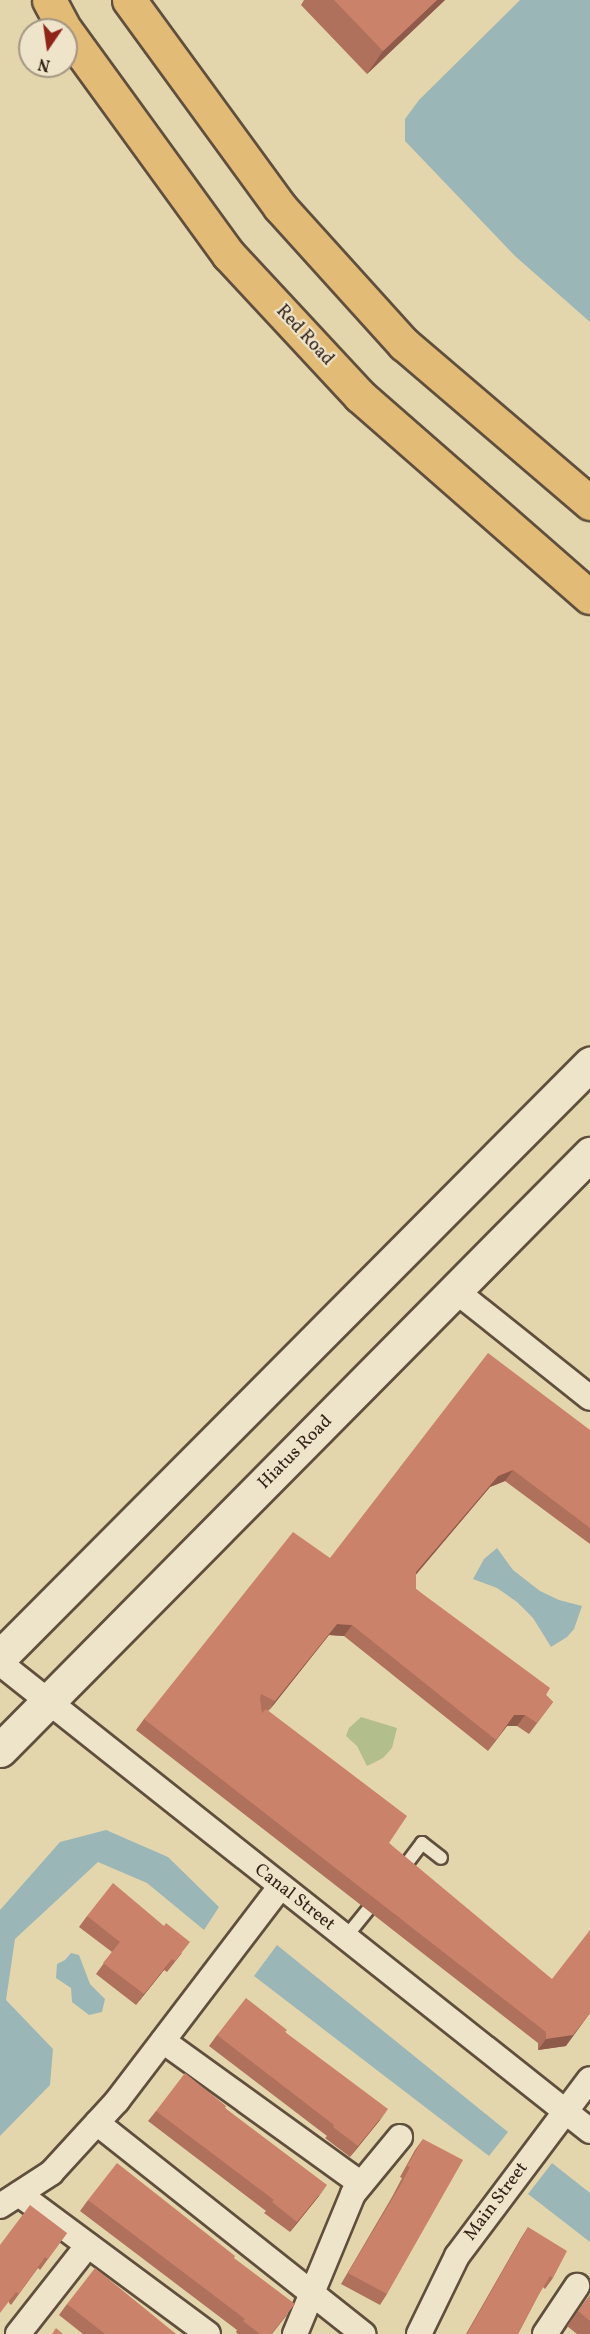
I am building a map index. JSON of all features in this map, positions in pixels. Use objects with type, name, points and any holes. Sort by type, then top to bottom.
[{"type":"highway","name":"Red Road","points":[[49,0],[59,18]]},
{"type":"highway","points":[[129,0],[280,207],[404,344],[590,503]]},
{"type":"highway","name":"Red Road","points":[[78,47],[236,263],[360,396],[590,597]]},
{"type":"main road","points":[[0,1657],[590,1064]]},
{"type":"main road","name":"Hiatus Road","points":[[0,1750],[590,1154]]},
{"type":"street","points":[[456,1291],[589,1396]]},
{"type":"street","name":"Canal Street","points":[[0,1663],[590,2132]]},
{"type":"street","points":[[208,2334],[88,2245],[9,2200],[51,2173],[97,2123],[163,2041],[280,1887]]},
{"type":"street","points":[[163,2041],[361,2184]]},
{"type":"street","name":"Main Street","points":[[419,2334],[457,2256],[590,2079]]},
{"type":"street","points":[[97,2123],[363,2334]]},
{"type":"street","points":[[295,2334],[353,2194],[400,2137]]},
{"type":"street","points":[[18,2334],[88,2245]]},
{"type":"street","points":[[547,2333],[578,2286]]},
{"type":"lane","points":[[401,1871],[422,1843],[441,1858]]},
{"type":"lane","points":[[345,1938],[368,1910]]},
{"type":"green space","points":[[361,1717],[397,1728],[392,1748],[383,1758],[367,1766],[357,1746],[346,1736],[349,1728]]},
{"type":"water","points":[[520,0],[590,0],[590,322],[515,256],[405,141],[405,119],[419,100]]},
{"type":"water","points":[[497,1548],[513,1570],[540,1591],[559,1600],[582,1606],[574,1629],[567,1637],[551,1647],[533,1618],[517,1602],[497,1588],[473,1579],[484,1559]]},
{"type":"water","points":[[106,1830],[168,1857],[219,1907],[204,1930],[147,1883],[98,1862],[15,1939],[6,2000],[53,2049],[50,2085],[0,2136],[0,1910],[60,1842]]},
{"type":"water","points":[[277,1945],[508,2132],[489,2156],[254,1976]]},
{"type":"water","points":[[71,1953],[79,1955],[90,1984],[105,1999],[102,2012],[89,2015],[72,2002],[71,1988],[56,1978],[57,1964]]},
{"type":"water","points":[[552,2163],[590,2193],[590,2242],[528,2194]]},
{"type":"building","points":[[334,0],[437,0],[383,51]]},
{"type":"building","points":[[488,1353],[590,1430],[590,1528],[513,1470],[498,1476],[416,1572],[416,1589],[550,1688],[546,1695],[553,1702],[537,1723],[525,1715],[514,1715],[496,1740],[352,1625],[337,1624],[275,1701],[261,1694],[260,1698],[262,1713],[266,1709],[407,1816],[389,1843],[552,1979],[590,1930],[590,2013],[573,2035],[546,2039],[546,2032],[144,1719],[293,1532],[330,1558]]},
{"type":"building","points":[[113,1883],[164,1926],[166,1923],[190,1942],[175,1961],[172,1959],[144,1994],[103,1963],[120,1942],[87,1916]]},
{"type":"building","points":[[246,1998],[287,2030],[285,2032],[388,2109],[358,2146],[217,2035]]},
{"type":"building","points":[[185,2073],[226,2106],[225,2108],[327,2185],[297,2222],[272,2202],[274,2200],[156,2111]]},
{"type":"building","points":[[423,2139],[463,2160],[387,2294],[348,2273],[400,2186],[410,2167],[407,2166]]},
{"type":"building","points":[[117,2163],[235,2256],[234,2258],[295,2304],[271,2334],[260,2334],[243,2321],[245,2319],[88,2200]]},
{"type":"building","points":[[30,2205],[67,2233],[48,2259],[45,2257],[19,2294],[16,2292],[0,2313],[0,2245]]},
{"type":"building","points":[[528,2227],[567,2251],[553,2278],[550,2276],[518,2334],[467,2334]]},
{"type":"building","points":[[95,2268],[176,2334],[105,2334],[67,2304]]},
{"type":"building","points":[[590,2295],[590,2321],[578,2311]]},
{"type":"building","points":[[56,2328],[63,2334],[52,2334]]}]
